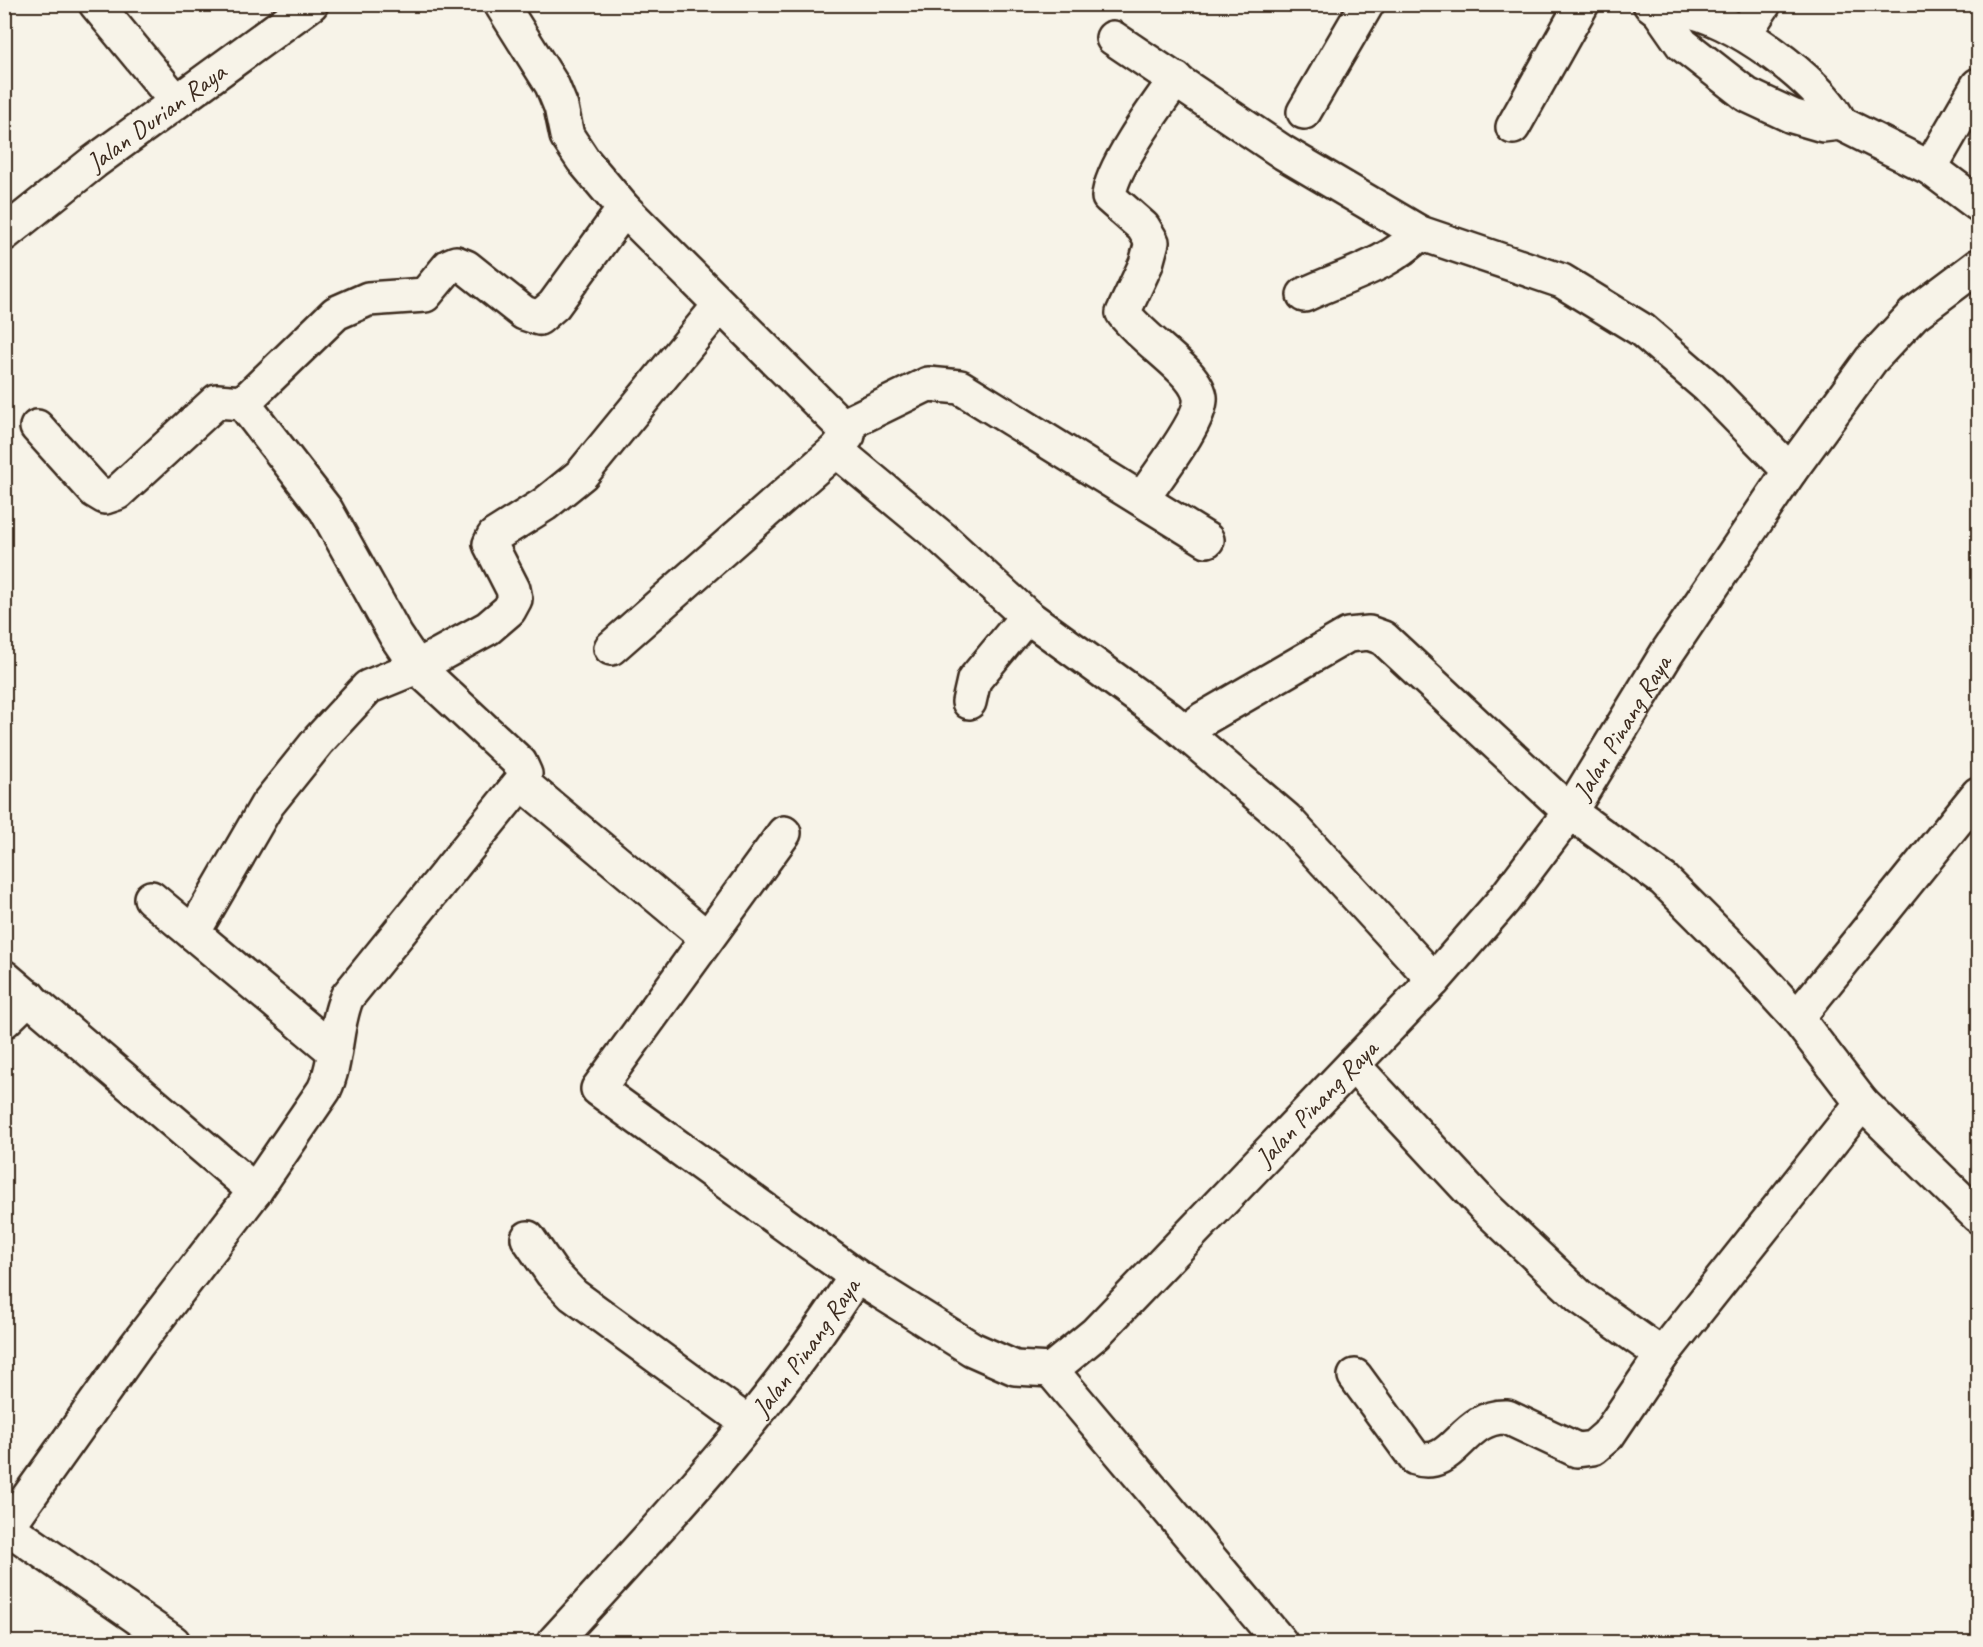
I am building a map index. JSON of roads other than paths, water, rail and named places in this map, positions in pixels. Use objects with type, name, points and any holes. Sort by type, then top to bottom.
[{"type":"street","points":[[96,4],[176,101]]},
{"type":"street","name":"Jalan Durian Raya","points":[[4,234],[176,101],[311,4]]},
{"type":"street","points":[[501,4],[552,85],[561,107],[567,136],[583,160],[624,209],[720,305],[839,438],[1027,616],[1186,732],[1286,819],[1434,980]]},
{"type":"street","points":[[1304,112],[1367,4]]},
{"type":"street","points":[[1513,127],[1582,4]]},
{"type":"street","points":[[1744,34],[1764,4]]},
{"type":"street","points":[[1654,8],[1684,10],[1714,19],[1744,34],[1793,70],[1834,108],[1840,123]]},
{"type":"street","points":[[1654,8],[1682,44],[1747,95],[1802,119],[1823,125],[1840,123],[1930,168],[1978,204]]},
{"type":"street","points":[[1113,38],[1284,153],[1420,233],[1562,281],[1642,330],[1707,386],[1790,471]]},
{"type":"street","points":[[1142,499],[1195,419],[1200,399],[1197,386],[1185,372],[1141,335],[1123,314],[1146,264],[1152,242],[1143,227],[1109,197],[1109,186],[1138,135],[1176,79]]},
{"type":"street","points":[[1930,168],[1978,85]]},
{"type":"street","points":[[243,404],[336,313],[368,299],[425,295],[449,266],[456,262],[466,267],[524,313],[539,318],[554,305],[624,209]]},
{"type":"street","points":[[1304,295],[1336,280],[1378,265],[1405,248],[1420,233]]},
{"type":"street","name":"Jalan Pinang Raya","points":[[554,1642],[664,1521],[748,1423],[817,1335],[856,1276],[972,1349],[1016,1368],[1051,1370],[1096,1334],[1434,980],[1503,901],[1570,812],[1667,653],[1790,471],[1871,360],[1914,314],[1978,266]]},
{"type":"street","points":[[193,933],[267,805],[319,740],[368,687],[417,667],[488,628],[509,610],[515,599],[513,589],[490,544],[494,536],[545,504],[582,474],[720,305]]},
{"type":"street","points":[[611,648],[839,438],[928,384],[960,387],[1207,540]]},
{"type":"street","points":[[37,427],[95,491],[105,497],[117,493],[217,401],[243,404],[326,510],[396,636],[417,667],[520,763],[525,774],[521,782],[347,997],[339,1017],[332,1074],[324,1090],[255,1191],[136,1346],[6,1526],[157,1639]]},
{"type":"street","points":[[969,702],[974,680],[1027,616]]},
{"type":"street","points":[[1186,732],[1203,719],[1348,635],[1369,633],[1383,638],[1570,812],[1664,880],[1745,961],[1797,1018],[1862,1102],[1978,1216]]},
{"type":"street","points":[[521,782],[707,938]]},
{"type":"street","points":[[1797,1018],[1978,794]]},
{"type":"street","points":[[784,833],[598,1089],[856,1276]]},
{"type":"street","points":[[151,898],[334,1051]]},
{"type":"street","points":[[4,1021],[16,987],[255,1191]]},
{"type":"street","points":[[1353,1065],[1492,1214],[1581,1297],[1662,1355]]},
{"type":"street","points":[[1354,1376],[1416,1458],[1425,1461],[1437,1460],[1482,1420],[1495,1416],[1507,1417],[1577,1450],[1593,1448],[1608,1435],[1662,1355],[1862,1102]]},
{"type":"street","points":[[528,1238],[552,1273],[573,1295],[748,1423]]},
{"type":"street","points":[[1051,1370],[1280,1642]]}]
